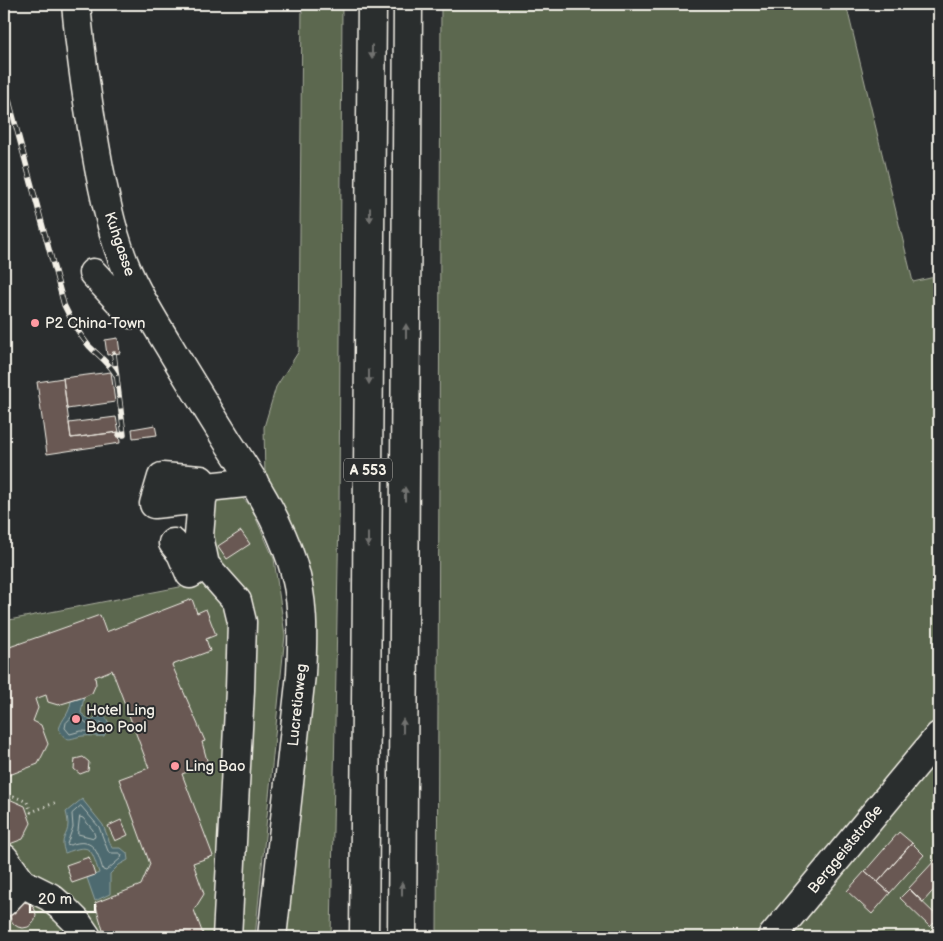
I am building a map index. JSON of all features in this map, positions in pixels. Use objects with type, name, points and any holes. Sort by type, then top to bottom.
[{"type":"main road","name":"Kuhgasse","points":[[76,4],[81,61],[88,106],[105,198],[120,252],[149,313],[254,482]]},
{"type":"main road","name":"A 553","points":[[364,937],[372,4]]},
{"type":"main road","name":"A 553","points":[[402,937],[408,4]]},
{"type":"main road","points":[[93,273],[131,314],[149,313]]},
{"type":"main road","points":[[226,937],[241,672],[242,622],[237,601],[205,565],[199,536],[205,493],[254,482]]},
{"type":"main road","name":"Lucretiaweg","points":[[254,482],[282,536],[292,562],[302,610],[303,643],[301,674],[272,937]]},
{"type":"main road","points":[[173,543],[181,553],[190,574],[205,565]]},
{"type":"main road","name":"Berggeiststraße","points":[[772,937],[939,736]]},
{"type":"main road","points":[[4,858],[13,892],[50,897],[76,921],[87,937]]},
{"type":"path","points":[[4,797],[11,795],[27,802],[31,812],[57,802]]},
{"type":"green space","points":[[302,4],[342,4],[339,511],[331,937],[280,937],[314,633],[265,478],[264,427],[276,387],[299,351]]},
{"type":"green space","points":[[441,4],[846,4],[913,282],[939,276],[939,686],[934,692],[939,698],[939,937],[437,937]]},
{"type":"green space","points":[[240,496],[250,505],[274,559],[285,635],[255,937],[4,937],[4,621],[195,584],[228,580],[209,546],[214,500]]},
{"type":"water","name":"Hotel Ling Bao Pool","points":[[84,697],[81,713],[91,721],[95,717],[105,716],[110,725],[104,736],[67,739],[59,729],[69,710],[71,701]]},
{"type":"water","points":[[82,799],[103,825],[112,848],[121,848],[127,853],[128,860],[119,865],[110,874],[110,894],[95,901],[87,878],[99,873],[92,853],[85,848],[80,848],[65,853],[63,848],[63,840],[68,824],[66,812]]},
{"type":"building","points":[[118,338],[120,353],[107,355],[105,340]]},
{"type":"building","points":[[111,372],[115,402],[67,409],[63,378]]},
{"type":"building","points":[[63,378],[71,438],[119,432],[120,443],[47,454],[37,382]]},
{"type":"building","points":[[116,417],[119,432],[71,438],[69,423]]},
{"type":"building","points":[[155,425],[157,435],[133,438],[132,429]]},
{"type":"building","points":[[241,531],[250,544],[227,559],[218,546]]},
{"type":"building","name":"Ling Bao","points":[[192,599],[197,613],[206,609],[216,635],[206,639],[210,651],[172,665],[205,741],[202,742],[208,764],[182,774],[213,856],[193,863],[204,894],[194,910],[204,937],[105,937],[95,903],[141,885],[150,864],[119,779],[149,768],[112,670],[95,677],[96,684],[92,693],[84,697],[58,705],[48,702],[46,695],[35,699],[38,708],[33,721],[41,725],[48,744],[38,764],[4,777],[4,649],[100,615],[106,632]]},
{"type":"building","points":[[83,757],[89,762],[88,771],[80,774],[74,769],[75,759]]},
{"type":"building","points":[[9,799],[25,806],[31,823],[23,839],[7,845],[4,843],[4,800]]},
{"type":"building","points":[[121,820],[128,835],[115,841],[108,826]]},
{"type":"building","points":[[899,832],[912,843],[878,882],[865,871]]},
{"type":"building","points":[[912,843],[924,855],[890,893],[878,882]]},
{"type":"building","points":[[89,857],[95,875],[72,883],[66,865]]},
{"type":"building","points":[[936,859],[939,862],[939,884],[923,902],[909,888]]},
{"type":"building","points":[[865,871],[890,893],[872,914],[847,891]]},
{"type":"building","points":[[909,889],[939,918],[930,927],[900,898]]},
{"type":"building","points":[[23,902],[32,906],[36,915],[32,924],[23,928],[14,924],[10,915],[14,906]]},
{"type":"building","points":[[874,930],[882,937],[866,937]]},
{"type":"railway","points":[[4,82],[64,305],[85,341],[116,375]]},
{"type":"railway","points":[[114,354],[124,435],[119,435]]},
{"type":"place","name":"P2 China-Town","points":[[35,323]]},
{"type":"place","name":"Hotel Ling Bao Pool","points":[[76,719]]},
{"type":"place","name":"Ling Bao","points":[[175,766]]}]
